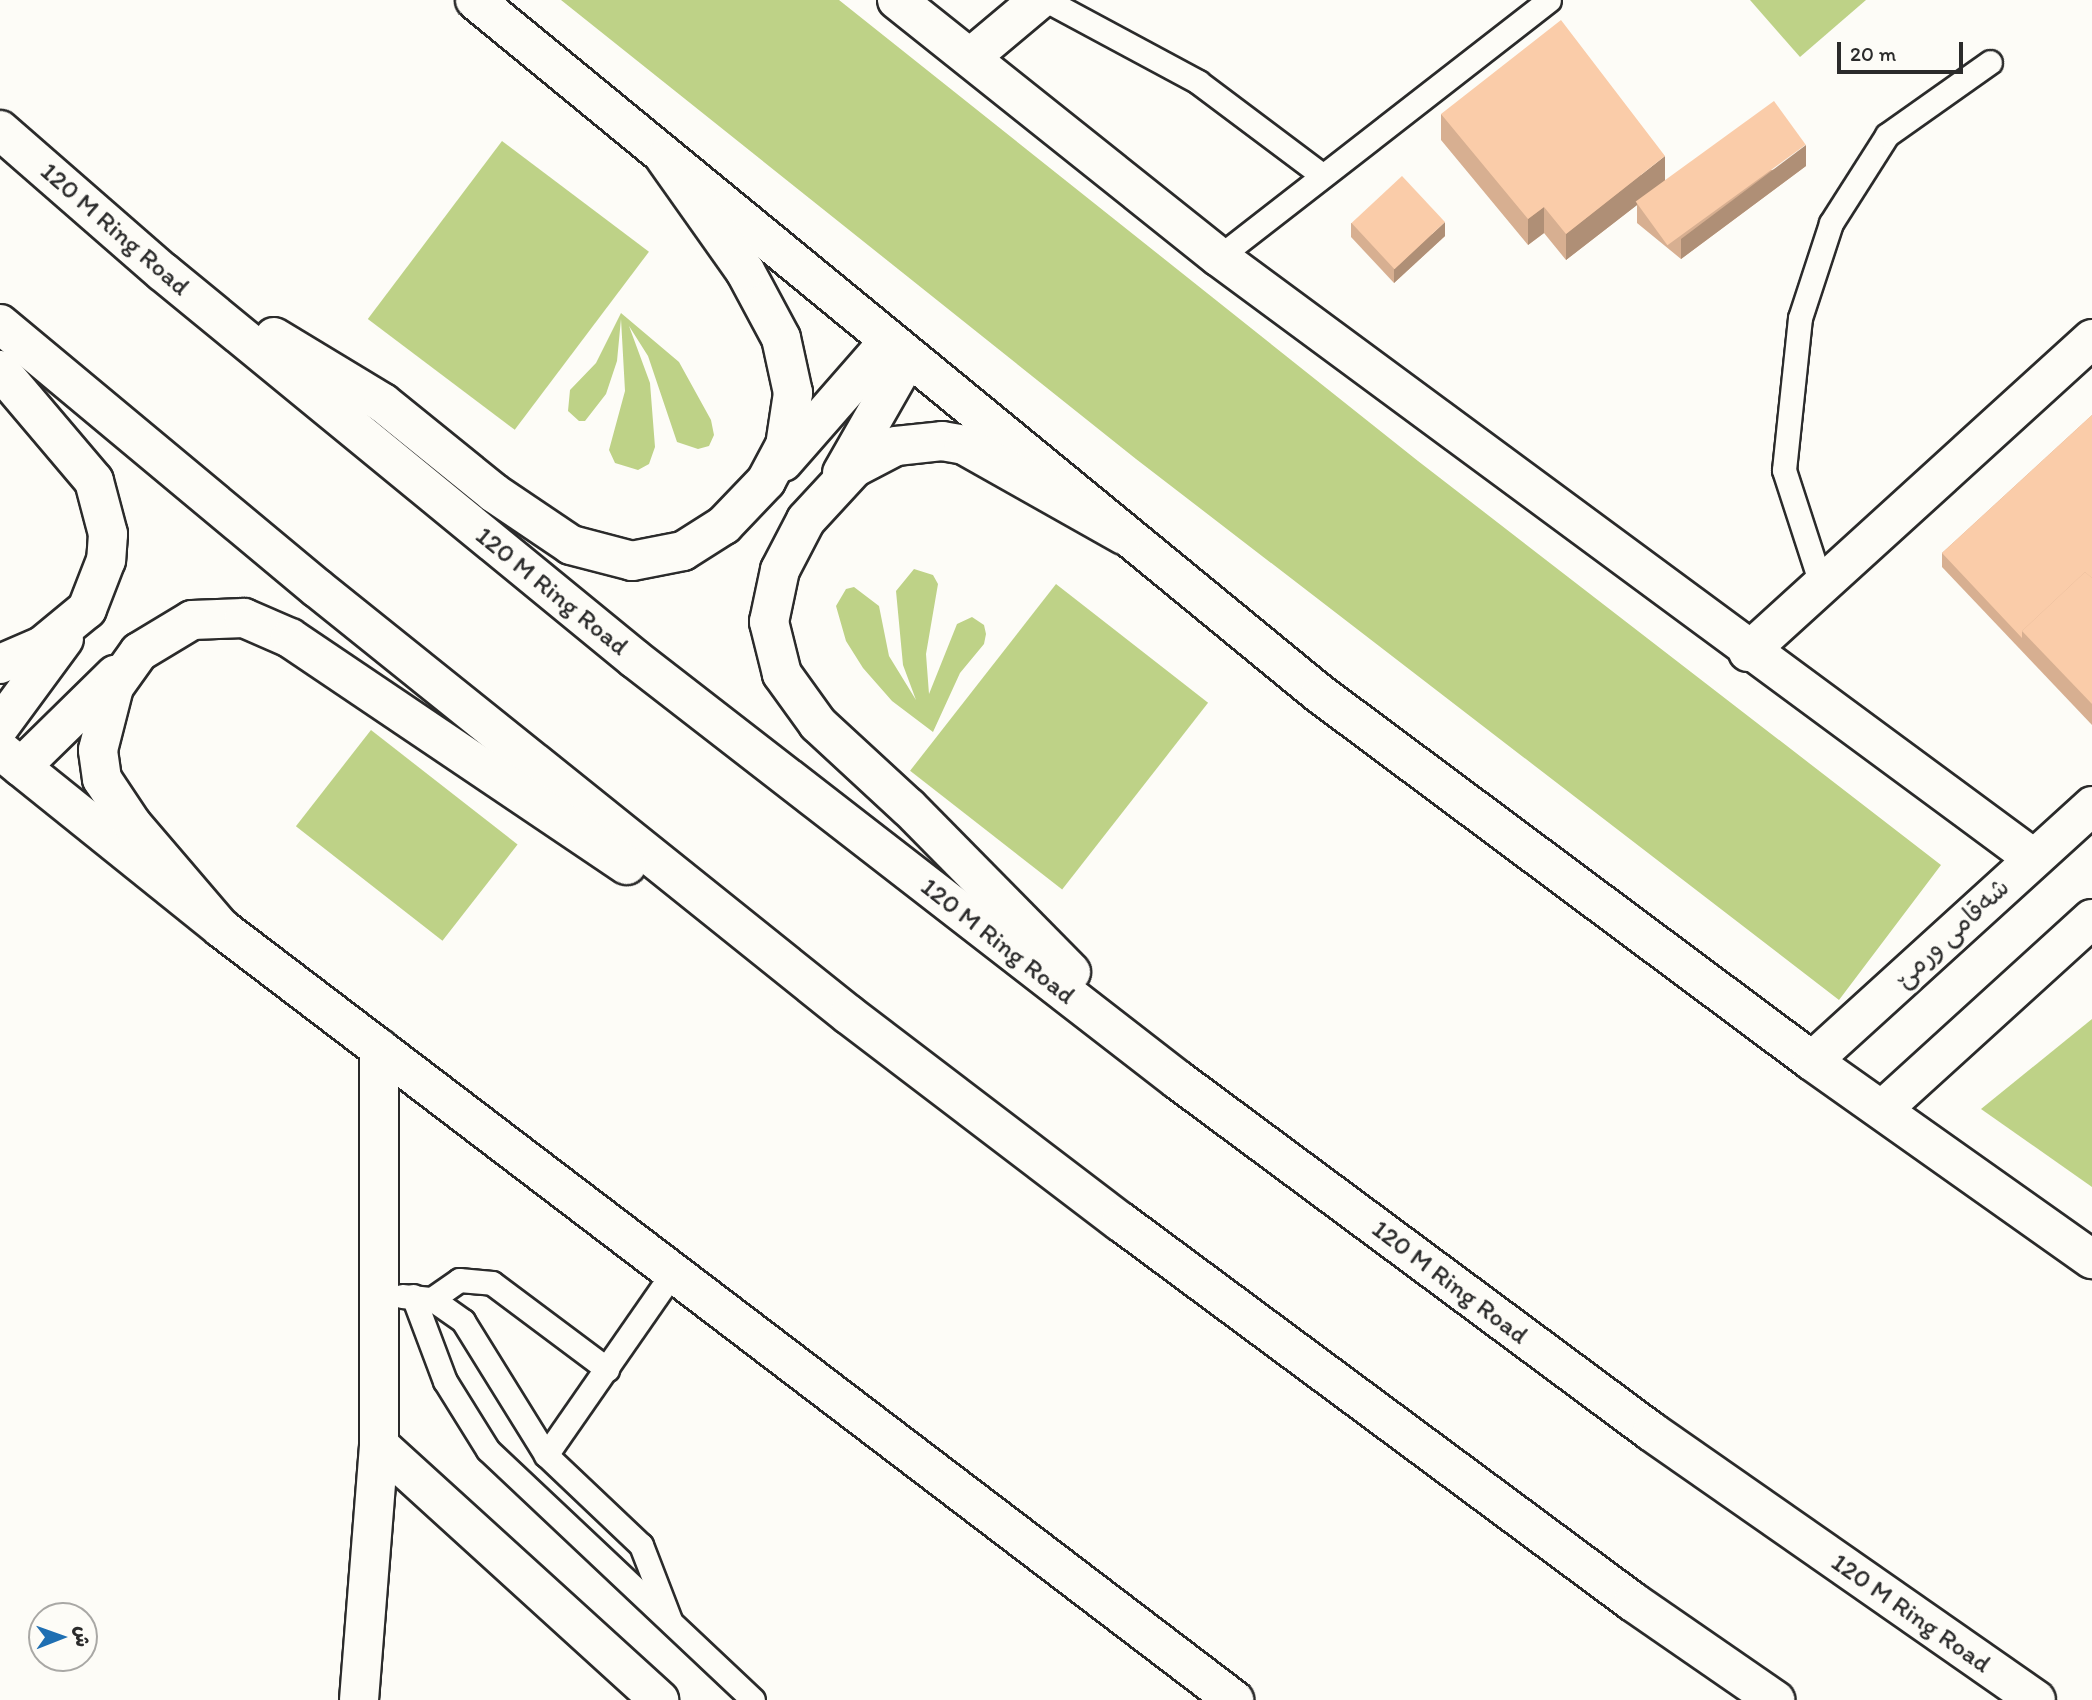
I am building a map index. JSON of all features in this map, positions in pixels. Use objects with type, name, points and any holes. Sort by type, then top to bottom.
[{"type":"main road","points":[[475,0],[897,351],[1320,694],[1812,1061],[1884,1108],[2092,1259]]},
{"type":"main road","points":[[897,0],[1219,257],[1748,652],[2033,858]]},
{"type":"main road","points":[[971,57],[1039,0]]},
{"type":"main road","name":"120 M Ring Road","points":[[0,130],[163,272],[635,659],[1178,1080],[1652,1432],[2036,1700]]},
{"type":"main road","points":[[665,158],[745,271],[787,356],[793,393],[791,420],[785,446],[766,481]]},
{"type":"main road","points":[[163,272],[383,402],[494,493],[571,545],[632,561],[683,551],[724,525],[897,351]]},
{"type":"main road","points":[[0,324],[317,588],[849,1014],[1121,1222],[1633,1602],[1775,1700]]},
{"type":"main road","points":[[1748,652],[2092,339]]},
{"type":"main road","points":[[836,484],[897,351]]},
{"type":"main road","points":[[0,370],[94,481],[103,508],[107,547],[98,586],[87,610],[0,726]]},
{"type":"main road","points":[[1124,535],[964,445],[942,441],[918,442],[874,454],[836,484],[806,520],[780,569],[769,622],[782,674],[818,724],[909,808],[1178,1080]]},
{"type":"main road","points":[[0,664],[42,646],[87,610]]},
{"type":"main road","points":[[849,1014],[279,633],[236,616],[192,620],[138,652],[11,758],[221,928],[1234,1700]]},
{"type":"main road","points":[[138,652],[114,687],[103,722],[98,750],[102,779],[132,824],[221,928]]},
{"type":"main road","name":"شەقامی ورمێ","points":[[1812,1061],[2092,806]]},
{"type":"main road","points":[[1884,1108],[2092,919]]},
{"type":"main road","points":[[359,1700],[379,1445],[408,1297],[379,1048]]},
{"type":"main road","points":[[379,1445],[659,1700]]},
{"type":"lane","points":[[1046,0],[1198,82],[1323,176]]},
{"type":"lane","points":[[1219,257],[1549,0]]},
{"type":"lane","points":[[1822,587],[1784,470],[1800,317],[1831,223],[1886,135],[1990,62]]},
{"type":"lane","points":[[546,1455],[673,1272]]},
{"type":"lane","points":[[408,1297],[459,1280],[492,1283],[607,1369]]},
{"type":"lane","points":[[408,1297],[463,1321],[546,1455],[641,1545],[672,1626]]},
{"type":"lane","points":[[408,1297],[445,1381],[488,1450],[753,1700]]},
{"type":"green space","points":[[561,0],[839,0],[1418,461],[1941,865],[1839,1000],[1136,459]]},
{"type":"green space","points":[[1750,0],[1866,0],[1800,57]]},
{"type":"green space","points":[[502,141],[649,252],[515,430],[368,319]]},
{"type":"green space","points":[[621,313],[679,362],[711,420],[714,435],[709,446],[698,449],[677,442],[648,356],[629,326],[650,383],[655,447],[649,464],[638,470],[615,463],[609,450],[625,391],[621,319],[617,361],[606,394],[585,421],[579,421],[568,411],[570,390],[596,363]]},
{"type":"green space","points":[[914,569],[933,575],[938,584],[926,654],[929,694],[957,624],[972,617],[984,625],[986,634],[984,644],[960,673],[933,732],[892,701],[863,668],[846,641],[836,606],[846,589],[854,587],[879,606],[889,656],[916,700],[903,665],[896,591]]},
{"type":"green space","points":[[1056,584],[1208,703],[1062,890],[910,771]]},
{"type":"green space","points":[[371,730],[518,845],[442,941],[296,826]]},
{"type":"green space","points":[[2092,1019],[2092,1187],[1981,1109]]},
{"type":"building","points":[[1561,20],[1665,156],[1566,234],[1544,207],[1528,219],[1441,114]]},
{"type":"building","points":[[1774,101],[1806,145],[1667,245],[1636,202]]},
{"type":"building","points":[[1402,176],[1445,222],[1395,269],[1352,223]]},
{"type":"building","points":[[2092,415],[2092,578],[2085,572],[2022,631],[2022,638],[1942,553]]},
{"type":"building","points":[[2085,572],[2092,578],[2092,704],[2022,631]]}]
